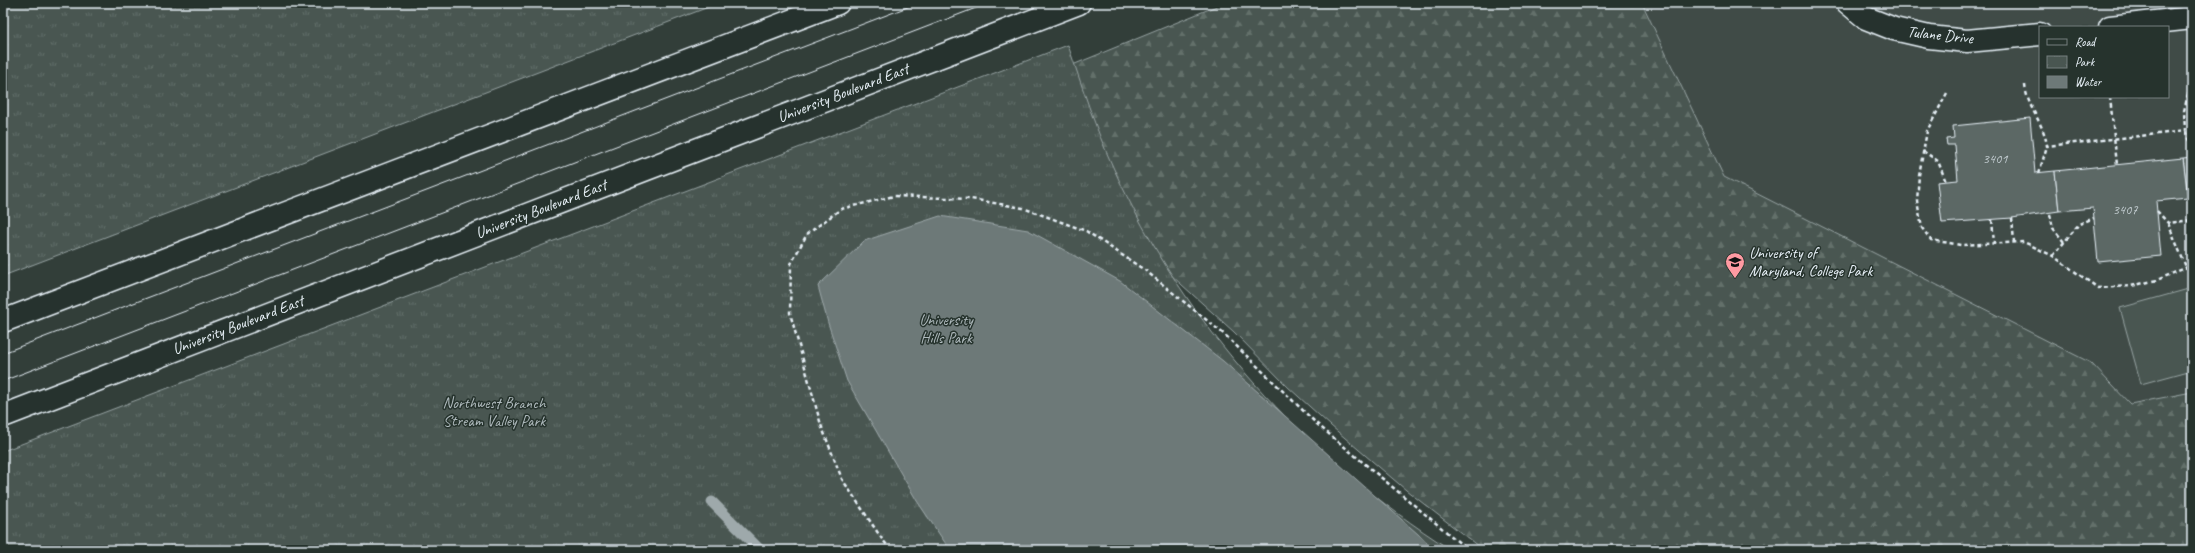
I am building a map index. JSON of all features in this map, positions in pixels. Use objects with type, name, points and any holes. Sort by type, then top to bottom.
[{"type":"main road","points":[[3,321],[838,3]]},
{"type":"main road","name":"University Boulevard East","points":[[3,416],[1079,3]]},
{"type":"main road","name":"Tulane Drive","points":[[1848,3],[1866,18],[1880,24],[1894,29],[1929,37],[1967,41],[2039,34]]},
{"type":"main road","points":[[2119,26],[2192,18]]},
{"type":"path","points":[[2192,77],[2184,111],[2185,131],[2192,148]]},
{"type":"path","points":[[2025,85],[2026,98],[2045,132],[2047,146],[2039,173]]},
{"type":"path","points":[[1947,93],[1927,131],[1916,201],[1922,228],[1931,240],[1961,245],[2024,242],[2053,256],[2098,288],[2131,286],[2157,280],[2192,265]]},
{"type":"path","points":[[2110,98],[2113,139],[2117,165]]},
{"type":"path","points":[[2047,146],[2185,131]]},
{"type":"path","points":[[1923,151],[1938,161],[1946,182]]},
{"type":"path","points":[[891,550],[842,479],[821,425],[790,313],[791,264],[807,234],[841,209],[894,196],[971,199],[1015,207],[1086,231],[1146,271],[1225,335],[1317,424],[1468,550]]},
{"type":"path","points":[[2156,211],[2168,223],[2186,267]]},
{"type":"path","points":[[2050,214],[2052,228],[2064,242]]},
{"type":"path","points":[[2012,218],[2014,242]]},
{"type":"path","points":[[2053,256],[2079,224],[2094,218]]},
{"type":"path","points":[[1992,220],[1994,243]]},
{"type":"path","points":[[2168,223],[2192,220]]},
{"type":"shaded area","points":[[1273,3],[2192,3],[2192,550]]},
{"type":"green space","points":[[3,3],[719,3],[3,276]]},
{"type":"green space","name":"University of Maryland, College Park","points":[[1224,3],[1642,3],[1724,177],[2091,363],[2130,404],[2192,392],[2192,550],[1483,550],[1406,490],[1331,426],[1288,387],[1234,332],[1150,256],[3,550],[672,229]]},
{"type":"green space","name":"University Hills Park","points":[[1068,45],[1106,152],[1142,225],[1176,281],[1213,333],[1254,383],[1298,429],[1346,473],[1397,513],[1451,550],[3,550],[3,451]]},
{"type":"green space","points":[[2192,288],[2192,370],[2141,384],[2120,308]]},
{"type":"water","points":[[940,216],[1028,230],[1120,281],[1223,361],[1436,550],[950,550],[917,501],[847,381],[828,323],[818,286],[864,241]]},
{"type":"building","points":[[2030,118],[2035,173],[2055,171],[2059,211],[2012,218],[1942,223],[1937,182],[1958,180],[1955,145],[1947,145],[1946,139],[1954,138],[1953,126]]},
{"type":"building","points":[[2192,157],[2192,199],[2188,198],[2183,158]]},
{"type":"building","points":[[2183,158],[2188,198],[2156,201],[2161,256],[2098,262],[2093,208],[2059,211],[2055,171]]},
{"type":"waterway","points":[[712,502],[760,550]]},
{"type":"tram line","points":[[3,353],[918,3]]},
{"type":"tram line","points":[[3,381],[989,3]]},
{"type":"place","name":"University of Maryland, College Park","points":[[1735,279]]},
{"type":"park label","name":"Northwest Branch Stream Valley Park","points":[[494,412]]}]
